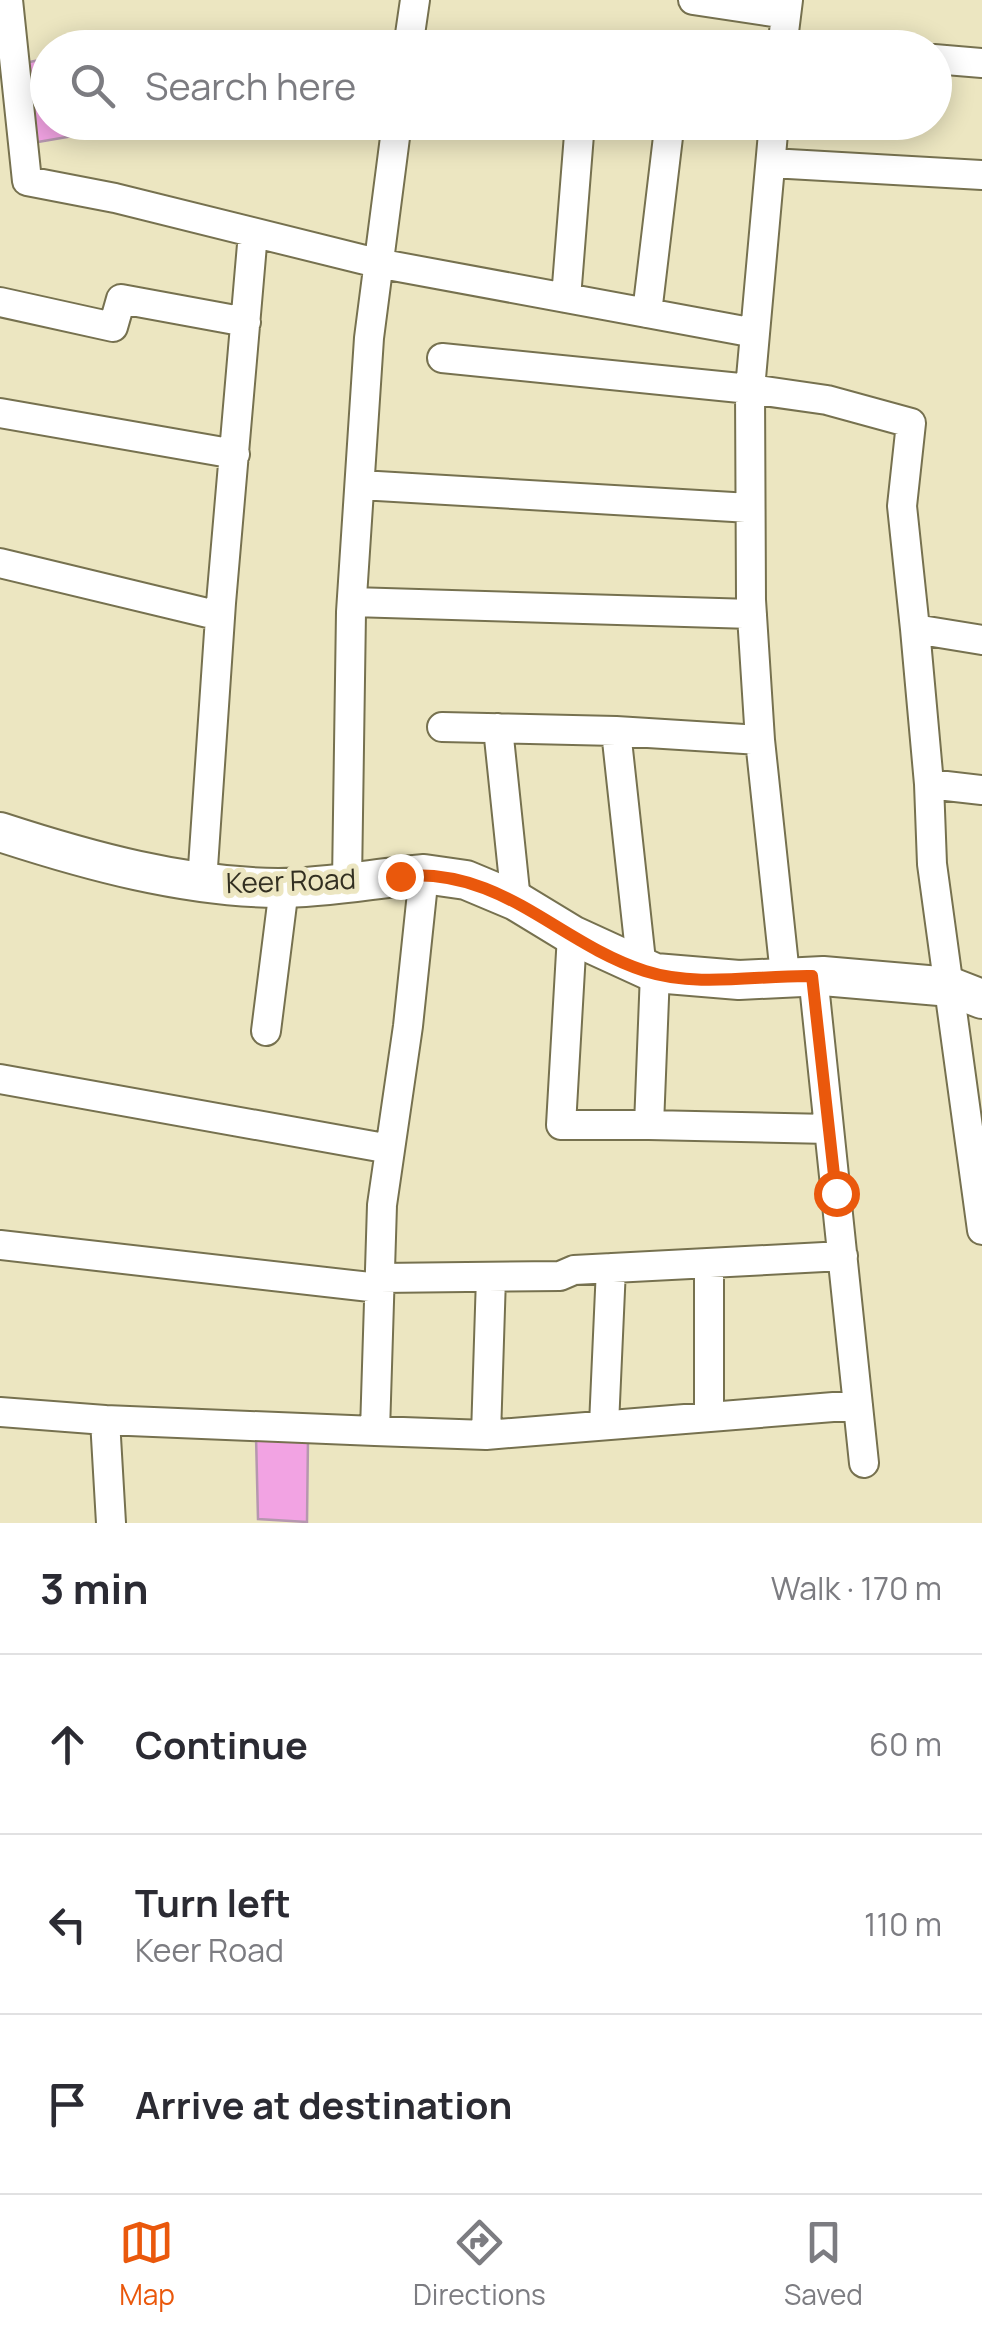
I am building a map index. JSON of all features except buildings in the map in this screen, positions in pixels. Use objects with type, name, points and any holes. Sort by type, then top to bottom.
[{"type":"street","points":[[8,0],[14,186],[115,198],[377,263],[755,333]]},
{"type":"street","points":[[411,30],[415,0]]},
{"type":"street","points":[[693,0],[787,7]]},
{"type":"street","points":[[952,60],[982,63]]},
{"type":"street","points":[[347,882],[352,602],[377,263],[395,140]]},
{"type":"street","points":[[566,298],[579,140]]},
{"type":"street","points":[[647,313],[668,140]]},
{"type":"street","points":[[773,140],[750,389],[752,614],[760,740],[798,975],[829,1129],[864,1463]]},
{"type":"street","points":[[771,163],[982,175]]},
{"type":"street","points":[[202,882],[253,233]]},
{"type":"street","points":[[0,302],[112,327],[121,299],[246,322]]},
{"type":"street","points":[[442,358],[750,389],[827,400],[911,423],[902,506],[929,784],[932,864],[966,993],[982,1230]]},
{"type":"street","points":[[0,413],[235,454]]},
{"type":"street","points":[[360,485],[750,508]]},
{"type":"street","points":[[0,563],[220,616]]},
{"type":"street","points":[[352,602],[752,614]]},
{"type":"street","points":[[915,630],[982,640]]},
{"type":"street","points":[[442,727],[616,731],[760,740]]},
{"type":"street","points":[[498,728],[516,902]]},
{"type":"street","points":[[616,731],[648,972],[649,1125]]},
{"type":"street","points":[[929,784],[982,790]]},
{"type":"street","name":"Keer Road","points":[[0,832],[54,850],[202,882],[284,888],[424,874],[466,880],[648,972],[739,980],[798,975],[966,993]]},
{"type":"street","points":[[374,1431],[382,1204],[408,1026],[424,874]]},
{"type":"street","points":[[266,1032],[284,888]]},
{"type":"street","points":[[572,934],[561,1125],[829,1129]]},
{"type":"street","points":[[0,1078],[390,1148]]},
{"type":"street","points":[[0,1246],[380,1283],[560,1276],[574,1270],[842,1256]]},
{"type":"street","points":[[709,1417],[710,1263]]},
{"type":"street","points":[[604,1425],[611,1268]]},
{"type":"street","points":[[486,1435],[492,1277]]},
{"type":"street","points":[[0,1412],[105,1420],[486,1435],[858,1405]]},
{"type":"street","points":[[105,1420],[111,1523]]},
{"type":"route","points":[[400,876],[447,875],[466,880],[654,974],[739,980],[812,976],[836,1193]]}]
